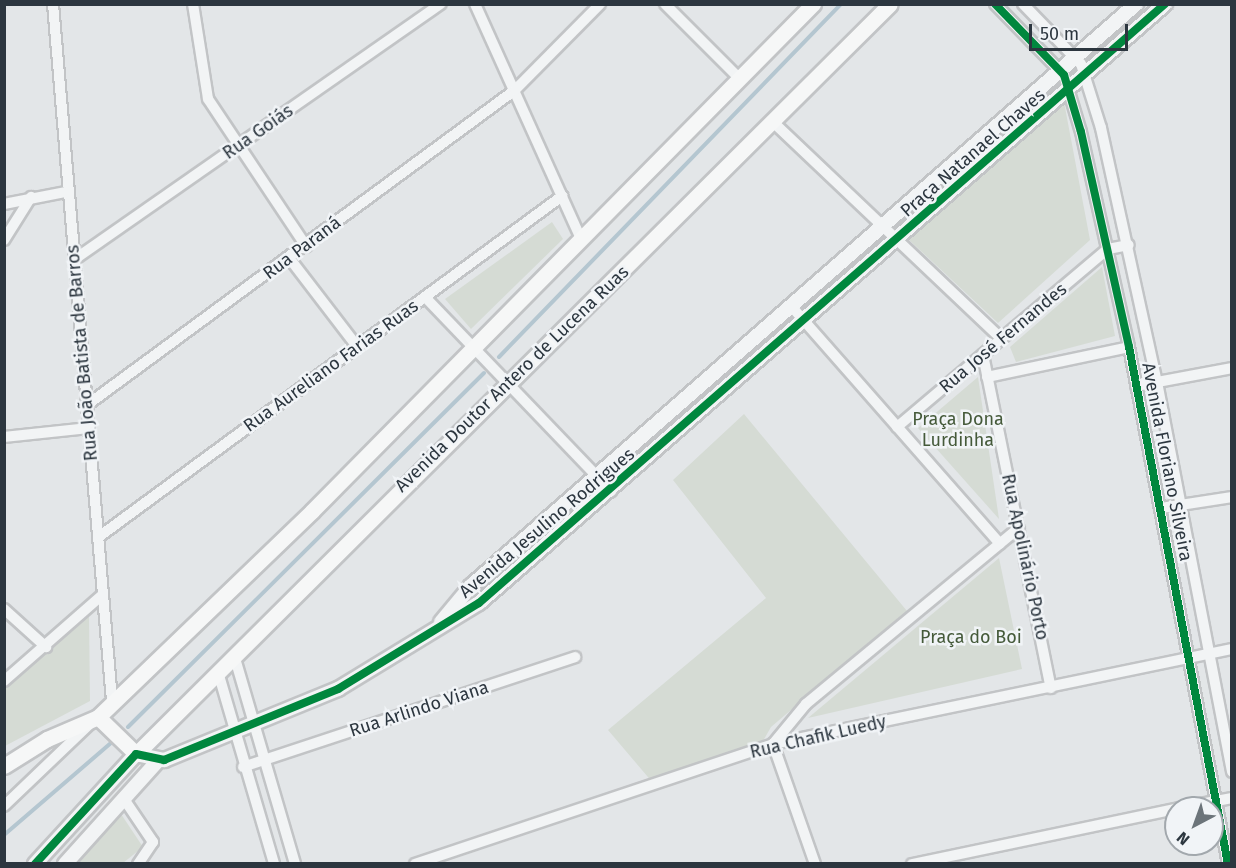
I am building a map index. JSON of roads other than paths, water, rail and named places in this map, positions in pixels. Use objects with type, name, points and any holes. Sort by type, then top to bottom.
[{"type":"main road","points":[[4,766],[47,739],[95,720],[475,348],[813,4]]},
{"type":"main road","name":"Avenida Doutor Antero de Lucena Ruas","points":[[136,754],[890,4]]},
{"type":"main road","points":[[95,720],[136,754]]},
{"type":"street","name":"Rua João Batista de Barros","points":[[52,4],[65,192],[75,259],[100,536],[101,596],[112,701]]},
{"type":"street","points":[[193,4],[203,88],[238,146],[306,246]]},
{"type":"street","name":"Rua Goiás","points":[[75,259],[441,4]]},
{"type":"street","points":[[475,4],[582,239]]},
{"type":"street","name":"Rua Paraná","points":[[87,405],[290,258],[515,90],[600,4]]},
{"type":"street","points":[[665,4],[740,79]]},
{"type":"street","name":"Avenida Floriano Silveira","points":[[1023,4],[1075,57],[1086,74],[1101,128],[1129,245],[1157,382],[1207,654],[1232,772]]},
{"type":"street","name":"Praça Natanael Chaves","points":[[882,225],[1136,4]]},
{"type":"street","name":"Praça Natanael Chaves","points":[[897,240],[1165,4]]},
{"type":"street","name":"Avenida Floriano Silveira","points":[[996,5],[1060,70],[1069,89],[1081,132],[1130,347],[1215,796]]},
{"type":"street","points":[[773,122],[1002,339]]},
{"type":"street","points":[[1081,132],[1101,128]]},
{"type":"street","points":[[4,204],[65,192]]},
{"type":"street","name":"Rua Aureliano Farias Ruas","points":[[100,536],[356,345],[426,297],[562,196]]},
{"type":"street","points":[[4,240],[31,197]]},
{"type":"street","name":"Avenida Jesulino Rodrigues","points":[[438,626],[471,586],[599,478],[882,225]]},
{"type":"street","name":"Avenida Jesulino Rodrigues","points":[[157,762],[362,677],[438,626],[479,603],[611,491],[897,240]]},
{"type":"street","points":[[1108,249],[1129,245]]},
{"type":"street","name":"Rua José Fernandes","points":[[897,427],[1108,249]]},
{"type":"street","points":[[290,258],[356,345]]},
{"type":"street","points":[[426,297],[611,491]]},
{"type":"street","points":[[792,307],[1000,544]]},
{"type":"street","points":[[987,377],[1130,347]]},
{"type":"street","name":"Rua Apolinário Porto","points":[[983,355],[1052,688]]},
{"type":"street","points":[[1136,386],[1232,368]]},
{"type":"street","points":[[4,437],[89,428]]},
{"type":"street","points":[[1161,508],[1232,497]]},
{"type":"street","points":[[815,864],[773,744],[806,705],[1019,528]]},
{"type":"street","points":[[4,681],[46,647],[101,596]]},
{"type":"street","points":[[4,609],[46,647]]},
{"type":"street","name":"Rua Chafik Luedy","points":[[415,864],[773,744],[1232,649]]},
{"type":"street","points":[[234,655],[262,762],[295,864]]},
{"type":"street","name":"Rua Arlindo Viana","points":[[243,767],[576,657]]},
{"type":"street","points":[[218,672],[231,730],[274,864]]},
{"type":"street","points":[[4,806],[95,720]]},
{"type":"street","points":[[35,864],[136,754],[157,762],[64,864]]},
{"type":"street","points":[[124,799],[153,842],[138,864]]},
{"type":"street","points":[[912,864],[1164,811]]},
{"type":"street","name":"Avenida Floriano Silveira","points":[[1224,843],[1228,864]]},
{"type":"waterway","points":[[499,357],[841,4]]},
{"type":"waterway","points":[[128,727],[484,373]]},
{"type":"waterway","points":[[4,835],[111,743]]},
{"type":"park label","name":"Praça Dona Lurdinha","points":[[958,430]]},
{"type":"park label","name":"Praça do Boi","points":[[971,637]]}]
